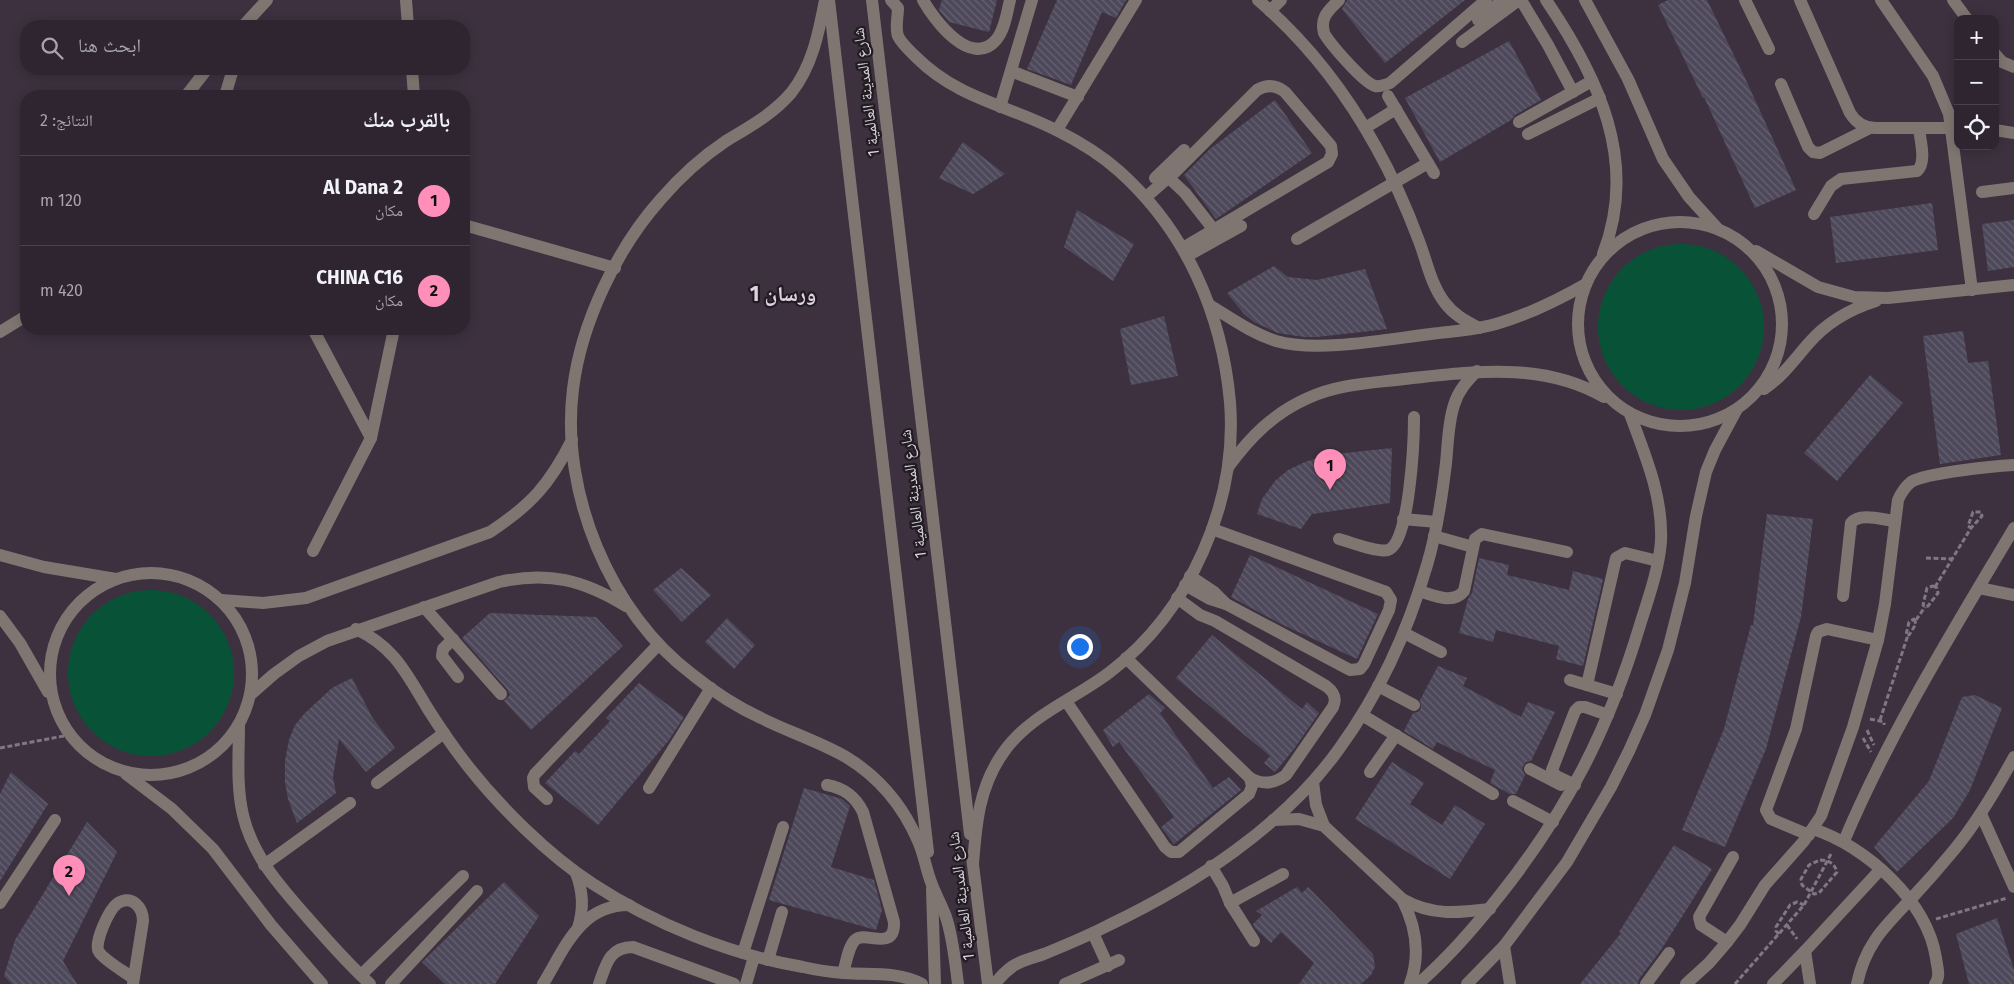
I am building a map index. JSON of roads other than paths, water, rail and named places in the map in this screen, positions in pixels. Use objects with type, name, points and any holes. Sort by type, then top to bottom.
[{"type":"street","points":[[249,20],[267,0]]},
{"type":"street","points":[[256,20],[267,0]]},
{"type":"street","points":[[406,0],[408,20]]},
{"type":"street","points":[[825,0],[813,49],[804,73],[791,92],[765,116],[710,153],[680,179],[642,223],[615,268],[591,318],[581,349],[573,390],[572,440],[580,489],[590,527],[612,582],[628,607],[658,644],[674,660],[711,688],[757,717],[843,755],[861,767],[880,782],[900,808],[918,840],[931,884],[940,901],[952,937],[958,984]]},
{"type":"street","name":"شارع المدينة العالمية 1","points":[[829,0],[931,884],[935,984]]},
{"type":"street","name":"شارع المدينة العالمية 1","points":[[872,0],[988,984]]},
{"type":"street","points":[[891,0],[898,8],[897,34],[910,52],[926,68],[945,82],[965,93],[1057,130],[1088,148],[1117,169],[1166,221],[1201,282],[1209,305],[1221,345],[1230,405],[1229,466],[1213,526],[1184,588],[1158,624],[1126,658],[1110,672],[1039,718],[1020,733],[1004,751],[991,772],[982,794],[977,818],[973,864]]},
{"type":"street","points":[[923,0],[934,20],[943,30],[961,43],[978,48],[991,45],[999,36],[1010,0]]},
{"type":"street","points":[[1057,130],[1136,0]]},
{"type":"street","points":[[1118,45],[1145,0]]},
{"type":"street","points":[[1258,0],[1314,54],[1347,99],[1395,182],[1438,292],[1455,314],[1479,328]]},
{"type":"street","points":[[1270,11],[1281,0]]},
{"type":"street","points":[[1339,0],[1326,14],[1322,26],[1324,33],[1365,80],[1374,86],[1390,83],[1486,0]]},
{"type":"street","points":[[1457,37],[1494,0]]},
{"type":"street","points":[[1457,37],[1503,0]]},
{"type":"street","points":[[1457,37],[1520,0],[1548,45],[1573,92]]},
{"type":"street","points":[[1546,0],[1576,49],[1592,81],[1600,98],[1614,141],[1617,182],[1612,224],[1602,259]]},
{"type":"street","points":[[1585,0],[1628,79],[1663,159],[1689,197],[1720,230]]},
{"type":"street","points":[[1746,0],[1769,49]]},
{"type":"street","points":[[1800,0],[1850,113],[1858,122],[1870,128],[1954,128]]},
{"type":"street","points":[[1881,0],[1933,76],[1954,126]]},
{"type":"street","points":[[1953,0],[1964,15]]},
{"type":"street","points":[[1000,107],[1011,71],[1026,1]]},
{"type":"street","points":[[1999,59],[2002,62],[2014,67]]},
{"type":"street","points":[[1011,71],[1078,97]]},
{"type":"street","points":[[190,90],[202,75]]},
{"type":"street","points":[[227,90],[231,75]]},
{"type":"street","points":[[412,75],[414,90]]},
{"type":"street","points":[[1519,122],[1592,81]]},
{"type":"street","points":[[1781,84],[1808,147],[1813,152],[1820,153],[1870,128]]},
{"type":"street","points":[[1143,195],[1168,177],[1257,90],[1266,86],[1277,87],[1285,92],[1331,146],[1332,154],[1328,162],[1214,230],[1185,252]]},
{"type":"street","points":[[1297,239],[1395,182],[1431,168],[1388,96]]},
{"type":"street","points":[[1528,134],[1600,98]]},
{"type":"street","points":[[1365,128],[1396,109]]},
{"type":"street","points":[[1814,214],[1831,186],[1841,179],[1917,171],[1922,162],[1919,128]]},
{"type":"street","points":[[1999,131],[2014,133]]},
{"type":"street","points":[[1143,195],[1184,150]]},
{"type":"street","points":[[1957,150],[1972,290]]},
{"type":"street","points":[[1168,177],[1185,193],[1214,230]]},
{"type":"street","points":[[1982,192],[2014,188]]},
{"type":"street","points":[[1614,403],[1595,381],[1582,355],[1578,336],[1578,317],[1586,284],[1602,259],[1613,247],[1626,238],[1656,225],[1688,222],[1720,230],[1818,287],[1854,297],[1888,298],[2014,285]]},
{"type":"street","points":[[1185,252],[1241,226]]},
{"type":"street","points":[[470,227],[615,268]]},
{"type":"street","points":[[1735,238],[1749,249],[1767,270],[1778,295],[1782,312],[1780,349],[1769,374],[1753,396]]},
{"type":"street","points":[[1209,305],[1252,332],[1277,341],[1304,345],[1370,341],[1479,328],[1497,324],[1535,310],[1586,284]]},
{"type":"street","points":[[1229,466],[1244,445],[1263,426],[1285,410],[1309,397],[1334,388],[1477,371],[1518,371],[1558,378],[1578,384],[1614,403],[1630,414],[1658,424],[1695,426],[1717,420],[1737,409],[1770,385],[1827,326],[1851,311],[1888,298]]},
{"type":"street","points":[[0,332],[20,320]]},
{"type":"street","points":[[316,335],[371,438]]},
{"type":"street","points":[[313,551],[371,438],[393,335]]},
{"type":"street","points":[[995,984],[1012,967],[1023,961],[1094,933],[1157,900],[1208,868],[1272,820],[1313,782],[1339,750],[1362,715],[1404,633],[1419,591],[1434,536],[1454,404],[1463,386],[1477,371]]},
{"type":"street","points":[[1467,984],[1504,946],[1544,894],[1576,846],[1611,787],[1645,715],[1668,650],[1677,617],[1704,479],[1715,450],[1737,409]]},
{"type":"street","points":[[1418,984],[1450,955],[1490,908],[1552,824],[1571,791],[1616,697],[1635,643],[1658,560],[1661,541],[1660,514],[1656,488],[1630,414]]},
{"type":"street","points":[[1339,539],[1380,550],[1390,550],[1397,543],[1412,468],[1414,417]]},
{"type":"street","points":[[221,600],[263,604],[306,598],[490,532],[516,515],[539,493],[558,468],[572,440]]},
{"type":"street","points":[[1686,984],[1709,964],[1727,942],[1765,886],[1811,832],[1826,802],[1843,755],[1878,640],[1885,604],[1898,500],[1901,494],[1910,483],[1917,479],[1999,465],[2014,465]]},
{"type":"street","points":[[1843,596],[1850,527],[1854,520],[1861,517],[1895,521]]},
{"type":"street","points":[[1403,518],[1437,522]]},
{"type":"street","points":[[1213,526],[1254,539]]},
{"type":"street","points":[[1184,588],[1226,604],[1353,671],[1362,667],[1391,605],[1388,596],[1382,590],[1213,526]]},
{"type":"street","points":[[1841,840],[1888,745],[2014,528]]},
{"type":"street","points":[[1419,591],[1450,598],[1461,594],[1464,591],[1477,536],[1485,534],[1567,552]]},
{"type":"street","points":[[1434,536],[1473,547]]},
{"type":"street","points":[[1587,685],[1616,558],[1625,554],[1658,560]]},
{"type":"street","points":[[0,555],[44,567],[116,578]]},
{"type":"street","points":[[52,699],[49,681],[50,662],[54,644],[61,627],[71,611],[99,586],[116,578],[147,572],[179,576],[201,586],[221,600],[239,623],[250,651],[253,666],[250,695],[239,724],[228,740],[214,753],[188,767],[160,774],[141,775],[122,771]]},
{"type":"street","points":[[250,695],[274,674],[300,656],[327,641],[424,606],[499,582],[537,576],[575,582],[593,588],[628,607]]},
{"type":"street","points":[[1126,658],[1250,778],[1262,783],[1269,783],[1286,775],[1334,707],[1334,693],[1326,686],[1214,621],[1200,615],[1184,588]]},
{"type":"street","points":[[1979,588],[2014,596]]},
{"type":"street","points":[[424,606],[500,694]]},
{"type":"street","points":[[0,616],[20,643],[52,699],[59,718],[69,735],[92,757],[122,771],[172,808],[207,843],[271,925],[322,984]]},
{"type":"street","points":[[1878,640],[1826,629],[1818,632],[1796,728],[1766,810],[1771,819],[1841,840],[1857,850],[1880,870],[1909,900],[1924,923],[1935,950],[1939,977],[1935,984]]},
{"type":"street","points":[[356,630],[369,635],[392,652],[467,765],[504,808],[576,873],[628,905],[703,940],[748,955],[843,973],[893,975],[922,984]]},
{"type":"street","points":[[1404,633],[1441,652]]},
{"type":"street","points":[[453,639],[443,649],[442,656],[458,677]]},
{"type":"street","points":[[547,799],[534,787],[535,774],[658,644]]},
{"type":"street","points":[[1570,682],[1587,685],[1616,697],[1570,682]]},
{"type":"street","points":[[1378,686],[1414,705]]},
{"type":"street","points":[[649,788],[711,688]]},
{"type":"street","points":[[1066,701],[1171,852],[1179,852],[1249,794],[1252,786],[1250,778]]},
{"type":"street","points":[[1571,791],[1552,770],[1575,711],[1579,707],[1585,707],[1608,715]]},
{"type":"street","points":[[1362,715],[1493,794]]},
{"type":"street","points":[[239,724],[238,781],[240,799],[249,833],[264,865],[328,942],[365,980],[463,876]]},
{"type":"street","points":[[376,783],[444,733]]},
{"type":"street","points":[[1370,772],[1396,736]]},
{"type":"street","points":[[1857,984],[1865,956],[1872,942],[1886,924],[1939,868],[1981,814],[2014,757]]},
{"type":"street","points":[[1528,773],[1571,791]]},
{"type":"street","points":[[1313,782],[1316,805],[1324,826],[1402,899],[1415,907],[1439,912],[1453,913],[1490,908]]},
{"type":"street","points":[[827,785],[848,792],[859,804],[894,922],[893,931],[885,939],[863,937],[854,941],[843,973]]},
{"type":"street","points":[[264,865],[350,803]]},
{"type":"street","points":[[1512,803],[1552,824]]},
{"type":"street","points":[[1981,814],[2014,887]]},
{"type":"street","points":[[1272,820],[1299,819],[1324,826]]},
{"type":"street","points":[[0,903],[55,820]]},
{"type":"street","points":[[746,984],[748,955],[782,827]]},
{"type":"street","points":[[1727,942],[1701,925],[1699,917],[1733,857]]},
{"type":"street","points":[[1208,868],[1254,941]]},
{"type":"street","points":[[1773,984],[1880,870]]},
{"type":"street","points":[[576,873],[582,894],[583,906],[578,928]]},
{"type":"street","points":[[1230,903],[1283,874]]},
{"type":"street","points":[[391,984],[477,891]]},
{"type":"street","points":[[1402,899],[1413,925],[1416,939],[1415,968],[1410,984]]},
{"type":"street","points":[[125,901],[139,906],[143,913],[133,981],[101,955],[97,944],[112,909],[117,904],[125,901]]},
{"type":"street","points":[[543,984],[578,928],[591,916],[606,907],[628,905]]},
{"type":"street","points":[[768,960],[782,912]]},
{"type":"street","points":[[1064,984],[1114,963],[1094,933]]},
{"type":"street","points":[[1504,946],[1510,984]]},
{"type":"street","points":[[599,984],[608,958],[619,949],[633,947],[734,984]]},
{"type":"street","points":[[1805,951],[1810,984]]},
{"type":"street","points":[[1646,984],[1669,953]]},
{"type":"place","name":"Al Dana 2","points":[[1330,490]]},
{"type":"place","name":"CHINA C16","points":[[69,896]]},
{"type":"district","name":"ورسان 1","points":[[783,294]]}]
